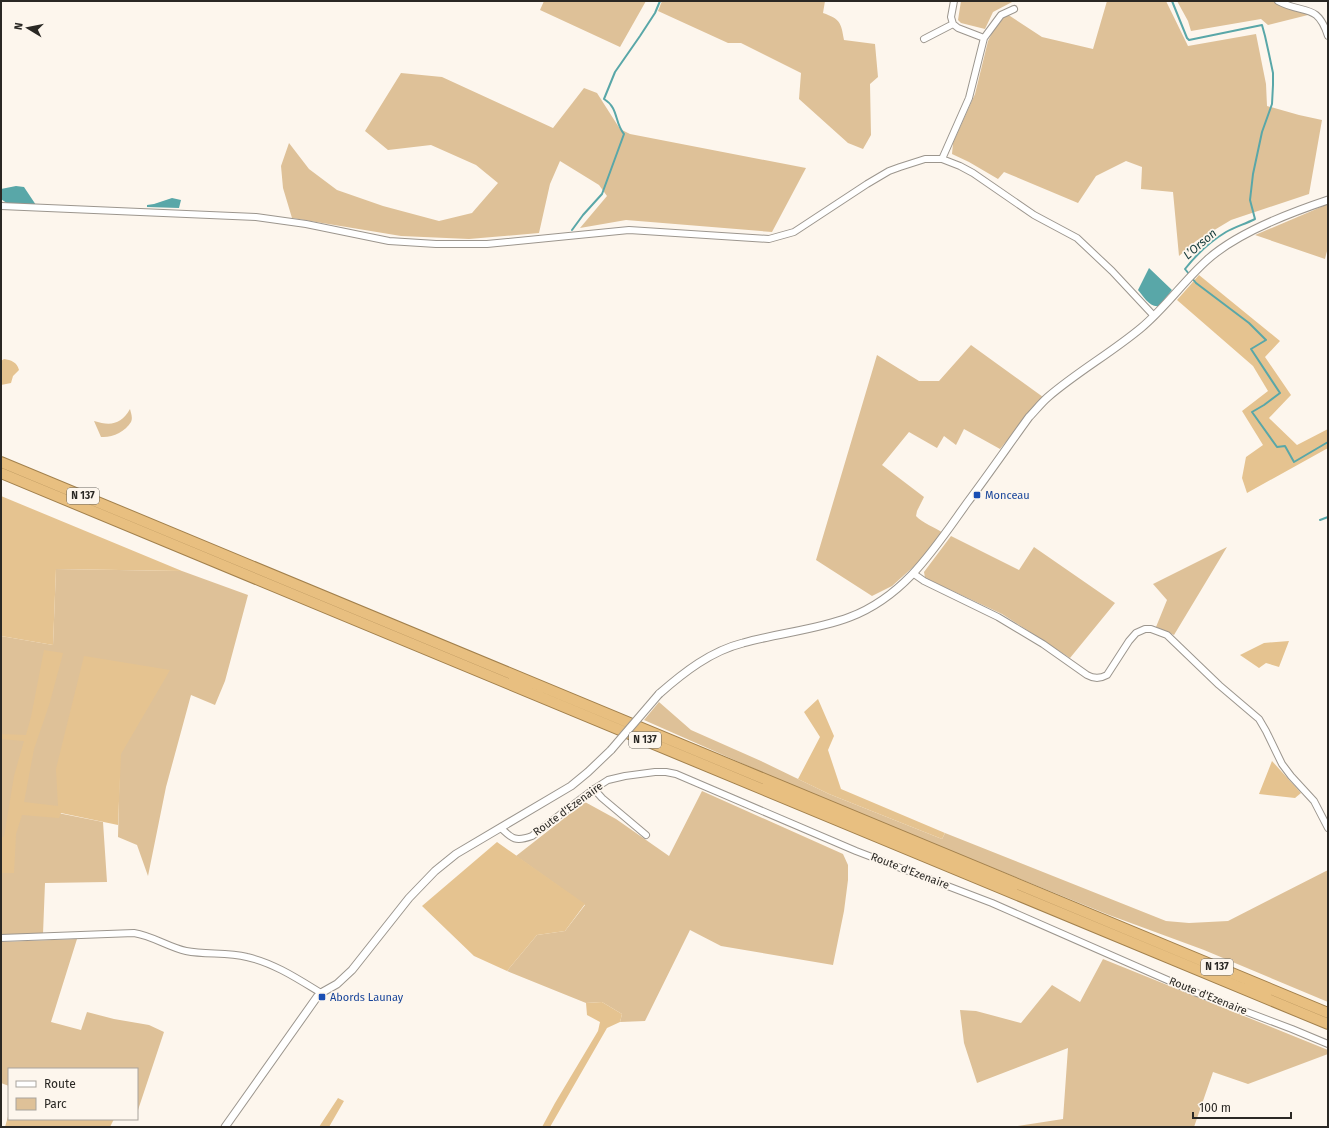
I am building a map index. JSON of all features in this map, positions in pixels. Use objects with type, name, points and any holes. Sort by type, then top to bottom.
[{"type":"highway","name":"N 137","points":[[1,462],[1328,1012]]},
{"type":"highway","name":"N 137","points":[[1,473],[1328,1024]]},
{"type":"street","points":[[954,1],[952,17],[953,24],[958,28],[984,38]]},
{"type":"street","points":[[1278,1],[1285,5],[1313,12],[1324,24],[1328,36]]},
{"type":"street","points":[[942,159],[969,98],[984,38],[1001,15],[1014,9]]},
{"type":"street","points":[[924,39],[953,24]]},
{"type":"street","points":[[1,206],[256,217],[306,224],[389,241],[436,244],[487,244],[629,230],[769,239],[794,232],[889,171],[925,159],[942,159],[973,173],[1034,215],[1077,238],[1112,271],[1154,316]]},
{"type":"street","points":[[225,1127],[321,993],[337,984],[352,970],[410,896],[435,871],[456,854],[571,786],[611,750],[659,694],[678,677],[695,665],[723,650],[742,643],[818,626],[850,617],[890,595],[914,574],[936,548],[1029,417],[1046,398],[1139,330],[1207,260],[1224,247],[1245,234],[1328,200]]},
{"type":"street","points":[[914,574],[924,582],[998,617],[1043,644],[1087,675],[1094,678],[1101,678],[1107,675],[1129,641],[1140,631],[1151,629],[1167,634],[1219,685],[1259,719],[1282,764],[1314,801],[1328,828]]},
{"type":"street","name":"Route d'Ezenaire","points":[[501,828],[515,839],[522,840],[532,836],[594,788],[608,780],[655,772],[676,774],[856,851],[992,903],[1197,993],[1328,1044]]},
{"type":"street","points":[[594,788],[602,798],[646,835]]},
{"type":"street","points":[[1,938],[112,933],[134,933],[147,935],[185,951],[246,957],[264,962],[282,970],[321,993]]},
{"type":"green space","points":[[544,1],[646,1],[620,47],[540,10]]},
{"type":"green space","points":[[662,1],[825,1],[823,13],[833,17],[839,22],[844,40],[875,44],[878,77],[870,84],[871,135],[863,149],[848,143],[799,99],[801,73],[741,43],[728,43],[658,11]]},
{"type":"green space","points":[[961,1],[1014,1],[993,12],[985,29],[961,23],[958,20]]},
{"type":"green space","points":[[1107,1],[1166,1],[1188,46],[1256,34],[1266,84],[1267,106],[1322,120],[1309,194],[1231,220],[1196,241],[1179,256],[1173,192],[1141,189],[1142,167],[1126,161],[1096,176],[1078,203],[1004,172],[998,179],[952,154],[953,143],[975,94],[988,41],[995,27],[1007,14],[1042,37],[1093,49]]},
{"type":"green space","points":[[1177,1],[1274,1],[1276,3],[1312,14],[1268,25],[1261,19],[1191,31],[1188,21]]},
{"type":"green space","points":[[401,73],[442,77],[553,128],[584,88],[597,93],[620,129],[630,134],[806,168],[772,232],[626,220],[580,228],[607,196],[599,185],[560,161],[550,184],[539,233],[469,239],[401,236],[292,218],[283,188],[281,166],[289,143],[309,169],[337,190],[383,206],[439,221],[472,213],[498,183],[476,165],[431,145],[388,150],[365,131]]},
{"type":"green space","points":[[1328,204],[1328,247],[1325,259],[1255,235]]},
{"type":"green space","points":[[971,345],[1043,397],[1000,449],[964,429],[956,445],[944,436],[937,448],[909,432],[882,465],[924,497],[916,516],[943,533],[922,559],[892,586],[872,596],[816,560],[877,355],[919,381],[939,381]]},
{"type":"green space","points":[[130,409],[132,420],[125,429],[114,435],[101,437],[94,421],[110,424],[115,423],[123,418]]},
{"type":"green space","points":[[951,536],[1019,570],[1034,547],[1115,603],[1070,658],[1002,614],[925,578],[924,572]]},
{"type":"green space","points":[[1227,547],[1174,635],[1156,627],[1167,600],[1153,584]]},
{"type":"green space","points":[[56,569],[182,571],[248,595],[225,681],[215,705],[191,695],[166,787],[148,876],[137,845],[118,837],[120,754],[169,670],[58,813],[103,822],[107,882],[45,883],[43,934],[2,935],[1,636],[53,645]]},
{"type":"green space","points":[[659,702],[691,730],[761,761],[829,794],[942,839],[945,833],[1166,921],[1189,923],[1228,921],[1328,870],[1328,1002],[1204,950],[1109,915],[818,797],[644,720]]},
{"type":"green space","points":[[702,791],[843,854],[848,865],[848,880],[844,911],[833,965],[721,946],[690,930],[645,1021],[620,1022],[622,1014],[602,1002],[586,1003],[507,971],[537,935],[565,931],[585,905],[516,856],[585,802],[616,819],[669,856]]},
{"type":"green space","points":[[77,939],[51,1022],[81,1030],[87,1012],[114,1019],[149,1025],[164,1032],[138,1110],[138,1068],[8,1068],[8,1086],[1,1083],[1,942]]},
{"type":"green space","points":[[1103,959],[1328,1050],[1328,1054],[1248,1084],[1213,1072],[1194,1127],[1011,1127],[1063,1119],[1068,1048],[977,1083],[964,1043],[960,1010],[976,1011],[1021,1023],[1052,985],[1080,1002]]},
{"type":"shaded area","points":[[1199,275],[1280,341],[1265,357],[1291,395],[1269,418],[1297,445],[1328,429],[1328,448],[1247,493],[1242,478],[1246,457],[1263,445],[1242,411],[1268,391],[1253,366],[1177,300]]},
{"type":"shaded area","points":[[4,359],[13,362],[17,365],[19,370],[13,376],[11,383],[1,385],[1,361]]},
{"type":"shaded area","points":[[1,496],[182,571],[56,569],[53,645],[1,636]]},
{"type":"shaded area","points":[[1289,641],[1279,667],[1266,663],[1259,668],[1240,655],[1264,643]]},
{"type":"shaded area","points":[[44,650],[63,653],[50,702],[34,749],[24,802],[58,806],[56,769],[84,656],[170,670],[121,754],[118,825],[61,813],[59,818],[22,815],[16,834],[14,873],[1,873],[1,837],[4,837],[14,776],[24,741],[1,739],[1,734],[26,735]]},
{"type":"shaded area","points":[[818,699],[834,736],[828,750],[841,789],[945,833],[942,839],[829,794],[798,779],[820,737],[804,712]]},
{"type":"shaded area","points":[[1272,761],[1301,793],[1295,798],[1259,794]]},
{"type":"shaded area","points":[[497,842],[585,904],[565,931],[537,935],[507,971],[474,956],[422,906]]},
{"type":"shaded area","points":[[602,1002],[622,1014],[620,1022],[607,1028],[550,1127],[542,1127],[598,1031],[600,1022],[587,1015],[586,1003]]},
{"type":"shaded area","points":[[338,1098],[344,1101],[329,1127],[319,1127]]},
{"type":"shaded area","points":[[8,1116],[8,1120],[114,1120],[110,1127],[5,1127]]},
{"type":"water","points":[[16,186],[24,187],[36,205],[8,204],[1,199],[1,189]]},
{"type":"water","points":[[172,198],[181,200],[179,208],[147,207],[147,205]]},
{"type":"water","points":[[1149,268],[1172,290],[1159,306],[1150,303],[1138,290]]},
{"type":"waterway","points":[[572,230],[602,194],[624,134],[612,107],[604,99],[615,72],[655,13],[660,1]]},
{"type":"waterway","name":"L’Orson","points":[[1172,1],[1189,40],[1262,25],[1273,73],[1272,104],[1262,132],[1253,174],[1250,200],[1255,219],[1226,232],[1209,244],[1185,269],[1189,274]]},
{"type":"waterway","name":"L’Orson","points":[[1192,278],[1196,283],[1249,323],[1266,340],[1251,349],[1280,393],[1252,412],[1277,447],[1285,446],[1294,462],[1328,442]]},
{"type":"waterway","points":[[1320,520],[1328,517]]},
{"type":"place","name":"Monceau","points":[[977,495]]},
{"type":"place","name":"Abords Launay","points":[[322,997]]}]
